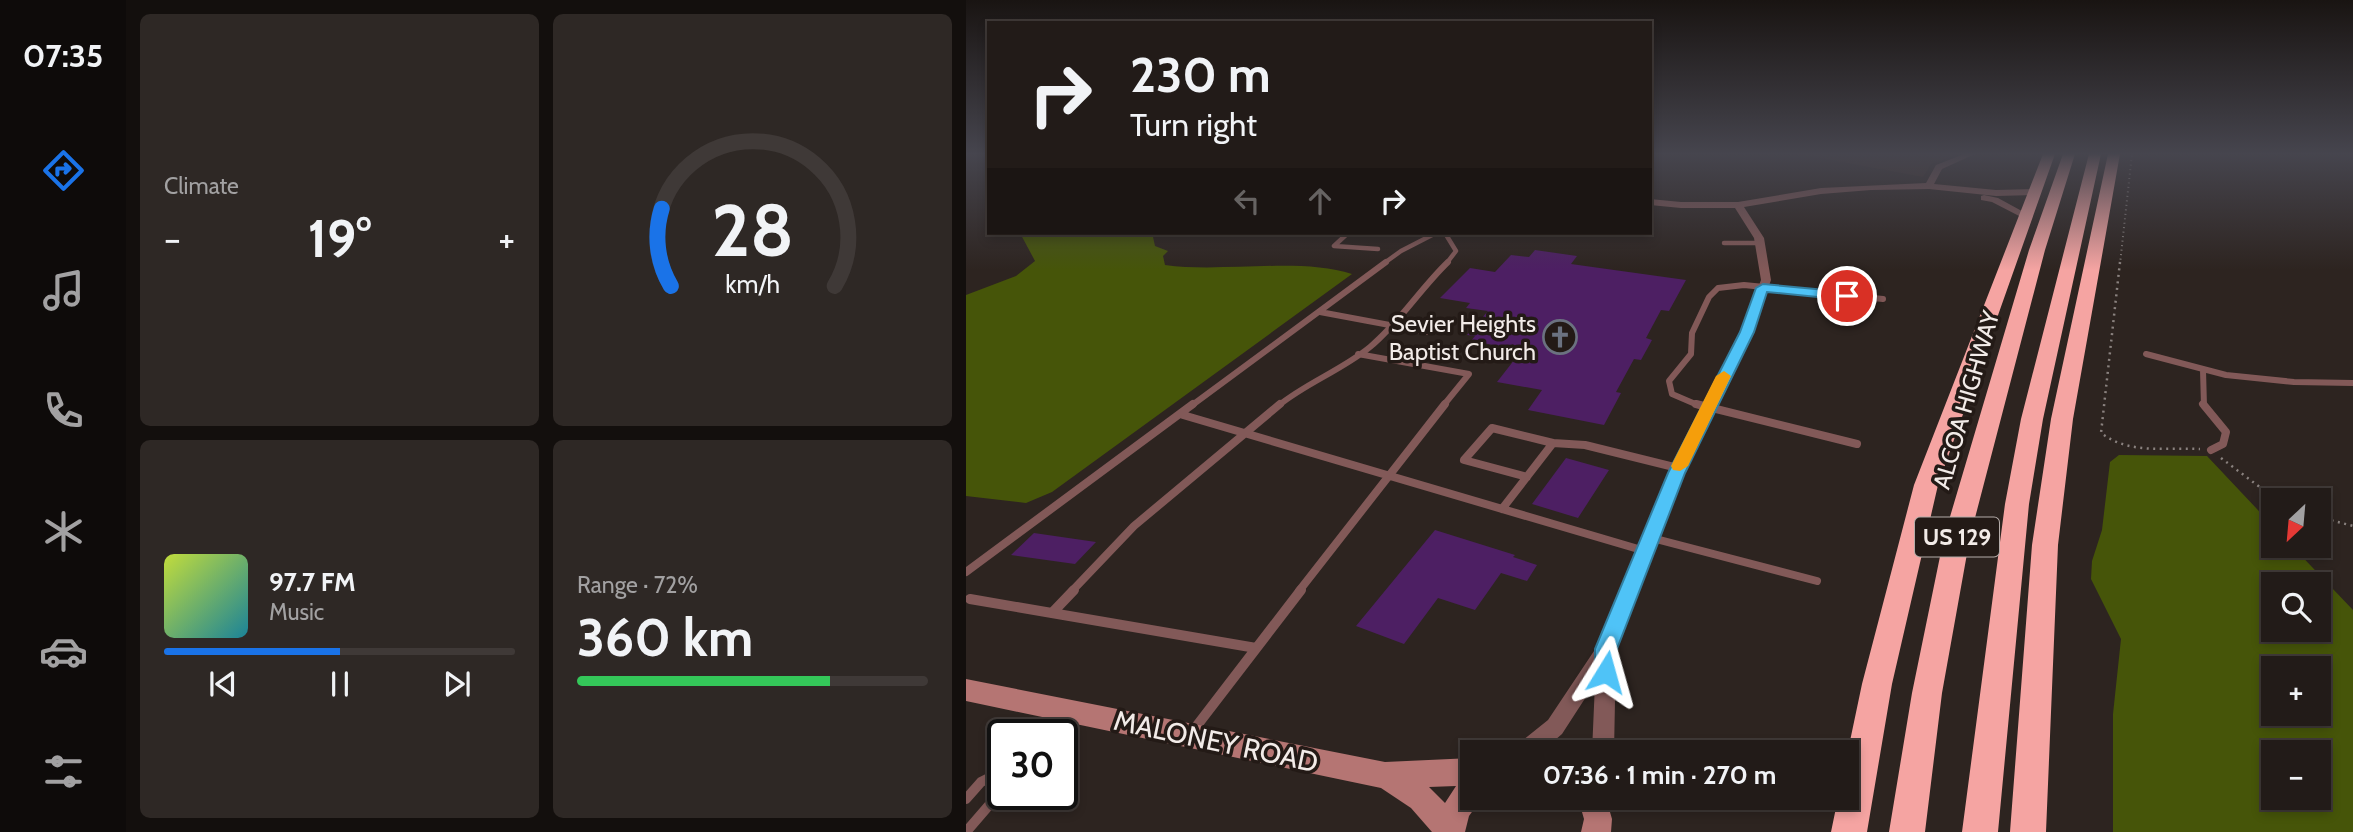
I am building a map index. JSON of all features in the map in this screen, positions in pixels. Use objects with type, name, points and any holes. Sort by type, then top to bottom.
[{"type":"highway","points":[[1849,832],[1877,684],[1927,485],[2035,193]]},
{"type":"highway","name":"ALCOA HIGHWAY","points":[[1907,832],[1927,693],[1957,537],[2037,250],[2056,193]]},
{"type":"highway","name":"US 129","points":[[1980,832],[2017,504],[2032,419],[2086,193]]},
{"type":"highway","points":[[2028,832],[2045,545],[2062,419],[2106,193]]},
{"type":"street","points":[[1691,205],[1738,205],[1811,193]]},
{"type":"street","points":[[1955,193],[1995,200],[2026,216]]},
{"type":"street","points":[[1746,219],[1757,208],[1776,199]]},
{"type":"street","points":[[1652,202],[1718,208],[1746,219]]},
{"type":"street","points":[[1539,740],[1555,727],[1606,649],[1678,468],[1747,332],[1766,280],[1759,243],[1738,205]]},
{"type":"street","points":[[1604,740],[1606,649]]},
{"type":"street","name":"MALONEY ROAD","points":[[966,690],[1383,775],[1399,782],[1425,802],[1450,832]]},
{"type":"street","name":"MALONEY ROAD","points":[[1383,775],[1460,772]]},
{"type":"street","points":[[1450,832],[1460,805]]},
{"type":"lane","points":[[1346,235],[1334,246],[1378,249]]},
{"type":"lane","points":[[966,572],[1183,415],[1401,251],[1432,235]]},
{"type":"lane","points":[[1052,613],[1134,526],[1244,433],[1294,393],[1369,348],[1409,308],[1425,284],[1454,256],[1456,251],[1446,235]]},
{"type":"lane","points":[[1724,243],[1759,243]]},
{"type":"lane","points":[[1857,444],[1706,409],[1672,394],[1668,387],[1669,381],[1691,354],[1692,332],[1709,297],[1718,288],[1728,285],[1883,299]]},
{"type":"lane","points":[[1320,312],[1427,332]]},
{"type":"lane","points":[[1189,735],[1388,475],[1469,374],[1358,354]]},
{"type":"lane","points":[[2146,354],[2225,376],[2294,382],[2353,383]]},
{"type":"lane","points":[[2203,370],[2203,405],[2209,414],[2224,425],[2227,433],[2223,444],[2211,450]]},
{"type":"lane","points":[[1183,415],[1502,509],[1817,580]]},
{"type":"lane","points":[[1527,477],[1464,460],[1492,428],[1678,468]]},
{"type":"lane","points":[[1502,509],[1553,443]]},
{"type":"lane","points":[[970,599],[1256,648]]},
{"type":"lane","points":[[1049,719],[1058,709]]},
{"type":"lane","points":[[966,799],[987,779]]},
{"type":"lane","points":[[966,832],[987,808]]},
{"type":"path","points":[[2128,193],[2101,433],[2109,441],[2127,447],[2211,450],[2261,488]]},
{"type":"path","points":[[2331,520],[2353,526]]},
{"type":"green space","points":[[1021,235],[1154,235],[1155,246],[1168,251],[1163,256],[1165,265],[1309,267],[1352,274],[1052,492],[1026,503],[966,496],[966,295],[1016,276],[1035,261]]},
{"type":"green space","points":[[2119,455],[2207,456],[2261,513],[2261,558],[2303,558],[2317,572],[2261,572],[2261,642],[2331,642],[2331,587],[2353,610],[2353,832],[2113,832],[2113,714],[2121,639],[2091,579],[2092,561],[2102,530],[2110,462]]},
{"type":"building","name":"Sevier Heights Baptist Church","points":[[1535,250],[1577,256],[1571,264],[1686,280],[1669,311],[1661,310],[1646,338],[1652,340],[1641,360],[1634,359],[1616,392],[1621,393],[1604,425],[1528,410],[1542,390],[1497,382],[1522,350],[1471,341],[1475,336],[1467,335],[1488,311],[1466,308],[1470,303],[1440,298],[1470,268],[1495,272],[1511,255],[1529,257]]},
{"type":"building","points":[[1566,458],[1609,470],[1578,518],[1532,504]]},
{"type":"building","points":[[1435,530],[1515,555],[1513,557],[1537,565],[1527,581],[1501,573],[1475,610],[1438,598],[1404,644],[1356,626]]},
{"type":"building","points":[[1034,533],[1096,542],[1075,564],[1011,555]]},
{"type":"slow traffic","points":[[1680,466],[1724,376]]},
{"type":"place","name":"Sevier Heights Baptist Church","points":[[1560,337]]},
{"type":"route","points":[[1606,672],[1606,649],[1676,473],[1747,332],[1763,288],[1847,296]]}]
